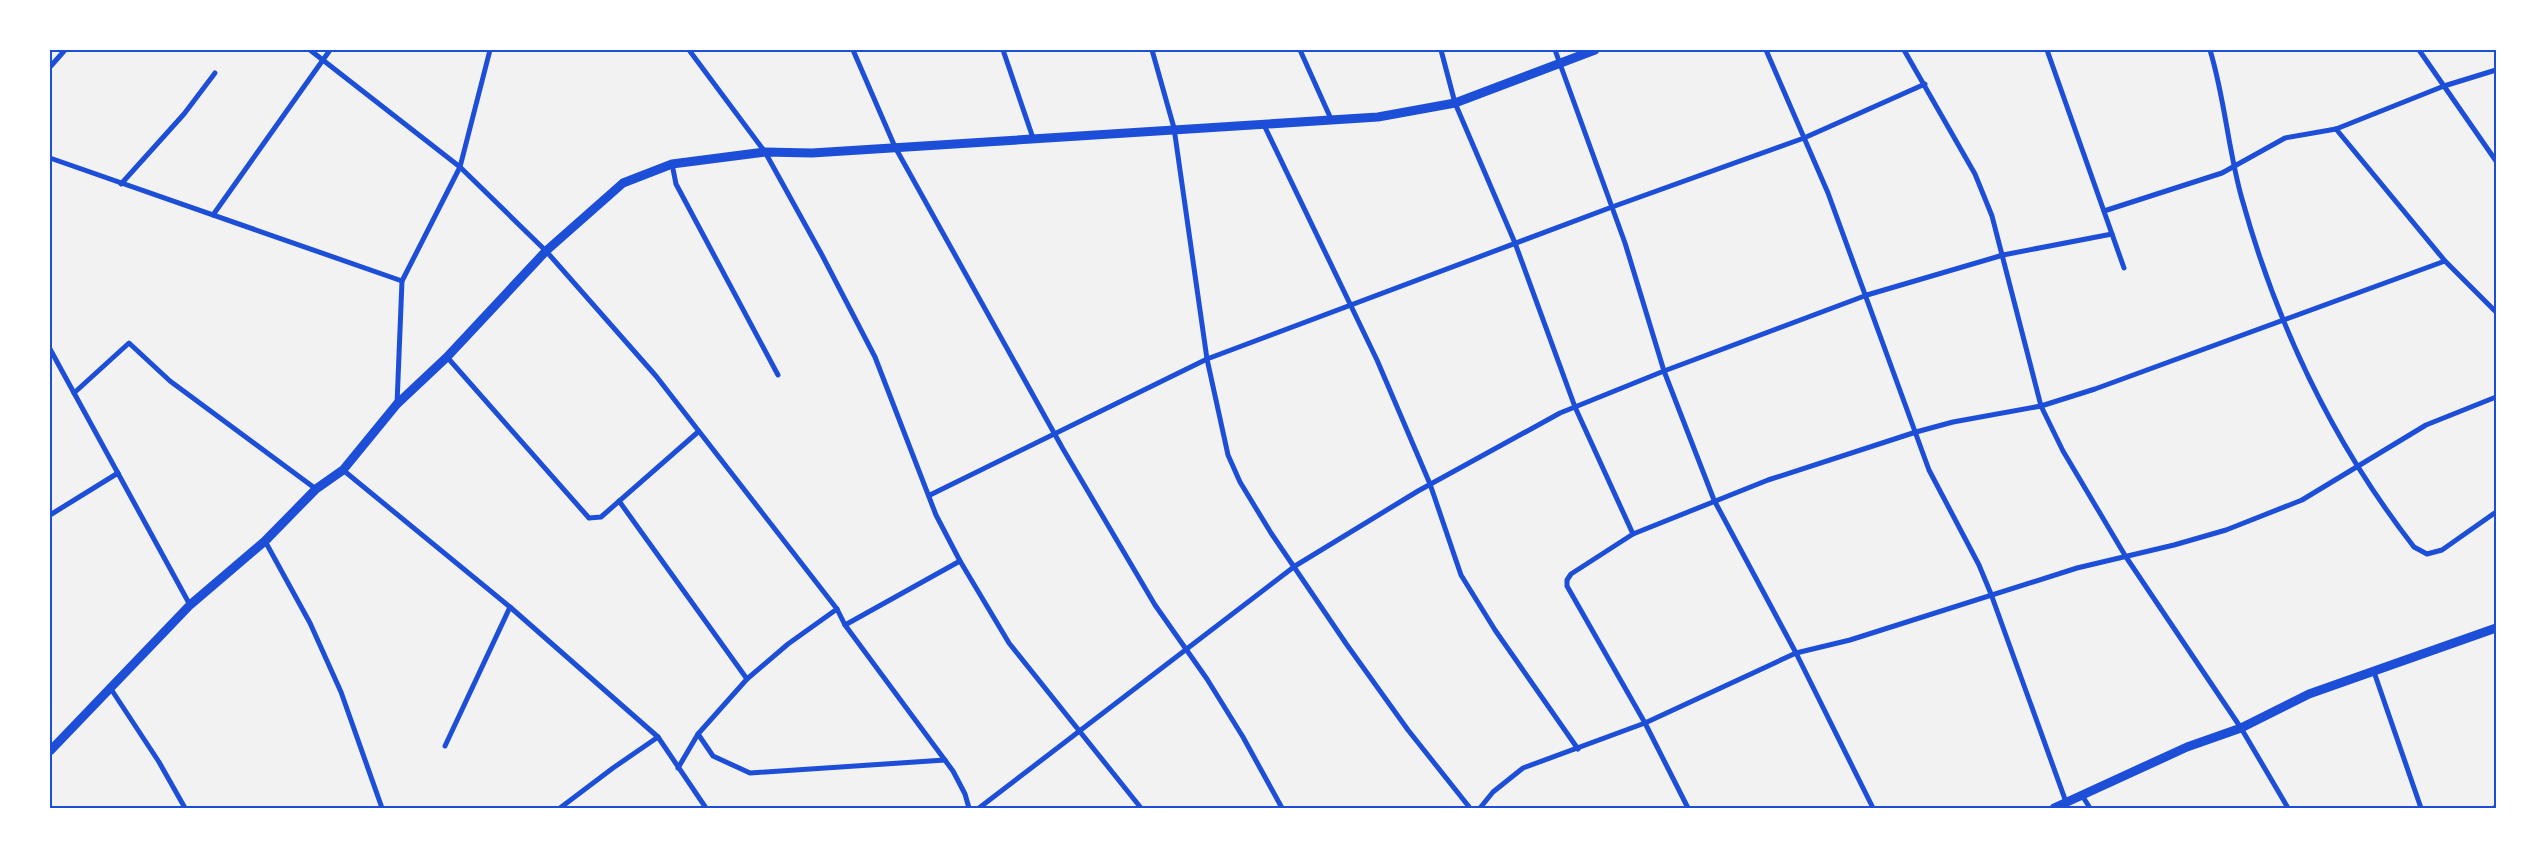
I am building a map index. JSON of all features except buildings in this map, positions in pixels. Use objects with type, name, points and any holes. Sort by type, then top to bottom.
[{"type":"street","points":[[50,67],[65,50]]},
{"type":"street","points":[[310,50],[460,167],[546,251],[656,376],[837,610],[845,625],[944,760],[965,794],[969,808]]},
{"type":"street","points":[[213,215],[330,50]]},
{"type":"street","points":[[397,404],[402,281],[460,167],[490,50]]},
{"type":"street","points":[[689,50],[765,152],[822,255],[875,358],[930,495],[936,515],[960,561],[1009,643],[1141,808]]},
{"type":"street","points":[[853,50],[895,147],[1056,433],[1155,605],[1243,737],[1282,808]]},
{"type":"street","points":[[1003,50],[1033,138]]},
{"type":"street","points":[[1152,50],[1174,128],[1207,359],[1228,455],[1240,482],[1270,533],[1295,566],[1408,730],[1470,808]]},
{"type":"street","points":[[1300,50],[1331,119]]},
{"type":"street","points":[[1441,50],[1455,103],[1515,243],[1575,406],[1633,534]]},
{"type":"street","points":[[1555,50],[1625,243],[1664,371],[1714,500],[1796,653],[1873,808]]},
{"type":"street","points":[[50,751],[190,605],[265,541],[316,490],[344,470],[397,404],[447,357],[546,251],[623,183],[672,164],[765,152],[812,153],[1378,116],[1455,103],[1595,50]]},
{"type":"street","points":[[1766,50],[1828,192],[1939,491],[1979,565],[1991,594],[2066,802]]},
{"type":"street","points":[[1904,50],[1975,174],[1992,216],[2041,406],[2063,451],[2126,557],[2241,728],[2288,808]]},
{"type":"street","points":[[2047,50],[2124,268]]},
{"type":"street","points":[[2210,50],[2222,95],[2233,165],[2254,236],[2283,322],[2321,405],[2356,467],[2414,547],[2427,554],[2442,550],[2496,512]]},
{"type":"street","points":[[2419,50],[2496,161]]},
{"type":"street","points":[[2104,211],[2222,173],[2233,165],[2285,138],[2336,129],[2444,86],[2496,70]]},
{"type":"street","points":[[121,184],[184,114],[215,73]]},
{"type":"street","points":[[930,495],[1207,359],[1612,207],[1804,138],[1925,84]]},
{"type":"street","points":[[1263,123],[1350,305],[1430,484],[1461,575],[1495,630],[1578,749]]},
{"type":"street","points":[[2336,129],[2445,261],[2496,312]]},
{"type":"street","points":[[50,158],[402,281]]},
{"type":"street","points":[[672,164],[676,184],[778,375]]},
{"type":"street","points":[[979,808],[1295,566],[1430,484],[1575,406],[1867,295],[2003,255],[2112,234]]},
{"type":"street","points":[[1688,808],[1645,722],[1567,586],[1567,580],[1571,574],[1633,534],[1714,500],[1849,452],[1916,432],[1953,422],[2041,406],[2283,322],[2445,261]]},
{"type":"street","points":[[74,393],[129,343],[170,381],[316,490]]},
{"type":"street","points":[[50,348],[190,605]]},
{"type":"street","points":[[447,357],[589,518],[601,517],[698,432]]},
{"type":"street","points":[[1480,808],[1493,792],[1523,768],[1578,749],[1645,722],[1796,653],[1850,640],[2076,568],[2126,557],[2226,530],[2286,508],[2321,490],[2426,424],[2496,397]]},
{"type":"street","points":[[344,470],[510,608],[658,737],[706,808]]},
{"type":"street","points":[[50,515],[118,473]]},
{"type":"street","points":[[620,501],[747,679]]},
{"type":"street","points":[[265,541],[310,623],[341,692],[382,808]]},
{"type":"street","points":[[845,625],[960,561]]},
{"type":"street","points":[[445,746],[510,608]]},
{"type":"street","points":[[678,768],[698,734],[747,679],[788,644],[837,610]]},
{"type":"street","points":[[2054,808],[2082,797],[2187,747],[2241,728],[2309,694],[2374,672],[2422,652],[2496,628]]},
{"type":"street","points":[[2374,672],[2421,808]]},
{"type":"street","points":[[111,688],[159,762],[185,808]]},
{"type":"street","points":[[698,734],[713,756],[750,773],[944,760]]},
{"type":"street","points":[[560,808],[612,768],[658,737]]},
{"type":"street","points":[[2082,797],[2090,808]]}]
